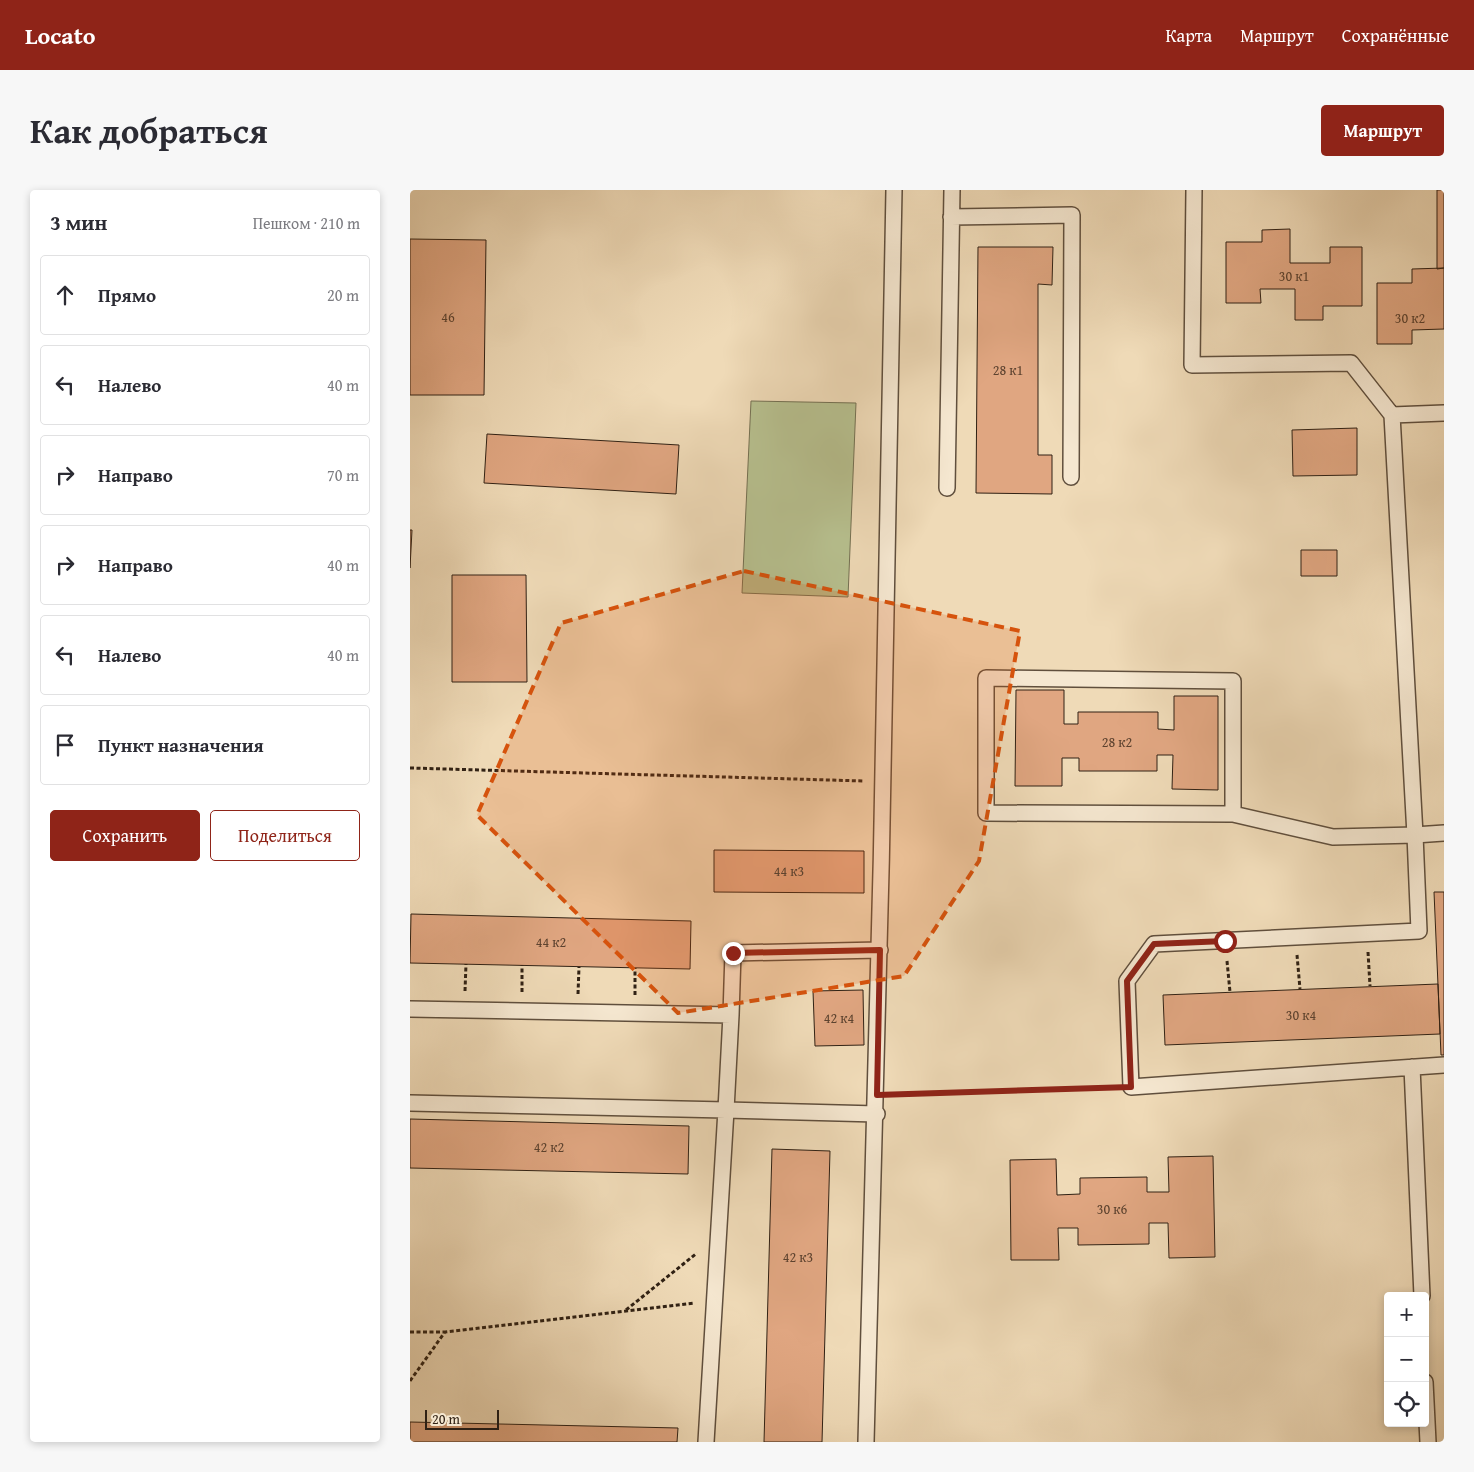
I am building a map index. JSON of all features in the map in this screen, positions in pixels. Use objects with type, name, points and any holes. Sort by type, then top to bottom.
[{"type":"lane","points":[[866,1442],[877,1114],[894,190]]},
{"type":"lane","points":[[947,488],[952,190]]},
{"type":"lane","points":[[1194,190],[1192,365],[1351,363],[1392,415],[1419,931],[1154,944],[1127,981],[1131,1087],[1444,1065]]},
{"type":"lane","points":[[951,217],[1072,215],[1071,478]]},
{"type":"lane","points":[[1392,415],[1444,413]]},
{"type":"lane","points":[[1233,814],[1233,681],[986,678],[986,813],[1233,814],[1332,837],[1444,833]]},
{"type":"lane","points":[[706,1442],[726,1110],[733,953],[880,950]]},
{"type":"lane","points":[[410,1008],[731,1015]]},
{"type":"lane","points":[[1412,1067],[1422,1292]]},
{"type":"lane","points":[[410,1103],[877,1114]]},
{"type":"lane","points":[[1427,1427],[1428,1442]]},
{"type":"path","points":[[410,768],[884,774]]},
{"type":"path","points":[[1366,934],[1370,986]]},
{"type":"path","points":[[1295,937],[1300,989]]},
{"type":"path","points":[[1225,941],[1230,992]]},
{"type":"path","points":[[464,1010],[466,964]]},
{"type":"path","points":[[521,1011],[522,965]]},
{"type":"path","points":[[578,1012],[579,967]]},
{"type":"path","points":[[635,968],[635,1013]]},
{"type":"path","points":[[877,1095],[1131,1087]]},
{"type":"path","points":[[625,1311],[718,1236]]},
{"type":"path","points":[[410,1332],[445,1332],[714,1301]]},
{"type":"path","points":[[410,1381],[445,1332]]},
{"type":"highlighted area","points":[[744,571],[1020,631],[979,861],[904,976],[678,1013],[477,815],[561,623]]},
{"type":"green space","points":[[751,401],[856,403],[848,597],[742,593]]},
{"type":"building","points":[[1437,190],[1444,190],[1444,268],[1437,269]]},
{"type":"building","points":[[1290,229],[1290,263],[1330,263],[1330,247],[1362,247],[1362,306],[1323,306],[1323,320],[1295,320],[1295,289],[1260,289],[1261,303],[1226,303],[1226,242],[1262,242],[1262,230]]},
{"type":"building","points":[[410,239],[486,240],[484,395],[410,395]]},
{"type":"building","points":[[978,247],[1053,247],[1052,285],[1038,284],[1038,455],[1052,455],[1052,494],[976,493]]},
{"type":"building","points":[[1444,268],[1444,329],[1412,330],[1412,344],[1377,344],[1377,283],[1412,283],[1412,269]]},
{"type":"building","points":[[1357,428],[1357,475],[1293,476],[1292,430]]},
{"type":"building","points":[[487,434],[679,445],[676,494],[484,483]]},
{"type":"building","points":[[410,530],[412,530],[410,568]]},
{"type":"building","points":[[1301,550],[1337,550],[1337,576],[1301,576]]},
{"type":"building","points":[[452,575],[526,575],[527,682],[452,682]]},
{"type":"building","points":[[1016,690],[1064,690],[1064,724],[1078,724],[1078,712],[1158,712],[1158,729],[1174,730],[1174,696],[1218,696],[1218,790],[1172,789],[1173,755],[1157,755],[1157,771],[1079,771],[1079,758],[1062,758],[1062,786],[1015,786]]},
{"type":"building","points":[[714,850],[864,851],[864,893],[714,892]]},
{"type":"building","points":[[1434,892],[1444,892],[1444,1055],[1441,1055]]},
{"type":"building","points":[[411,914],[691,921],[690,969],[410,963]]},
{"type":"building","points":[[1438,984],[1440,1034],[1165,1045],[1163,995]]},
{"type":"building","points":[[863,990],[864,1045],[815,1046],[813,991]]},
{"type":"building","points":[[410,1119],[689,1126],[688,1174],[410,1168]]},
{"type":"building","points":[[772,1149],[830,1151],[822,1442],[764,1442]]},
{"type":"building","points":[[1213,1156],[1215,1257],[1169,1258],[1168,1223],[1149,1223],[1149,1244],[1078,1245],[1078,1228],[1058,1228],[1059,1260],[1011,1260],[1010,1160],[1056,1159],[1057,1195],[1080,1194],[1080,1178],[1147,1177],[1147,1192],[1169,1192],[1168,1157]]},
{"type":"building","points":[[410,1422],[678,1428],[677,1442],[410,1442]]},
{"type":"route","points":[[733,953],[880,950],[877,1095],[920,1094],[1131,1087],[1127,981],[1154,944],[1225,941]]}]
